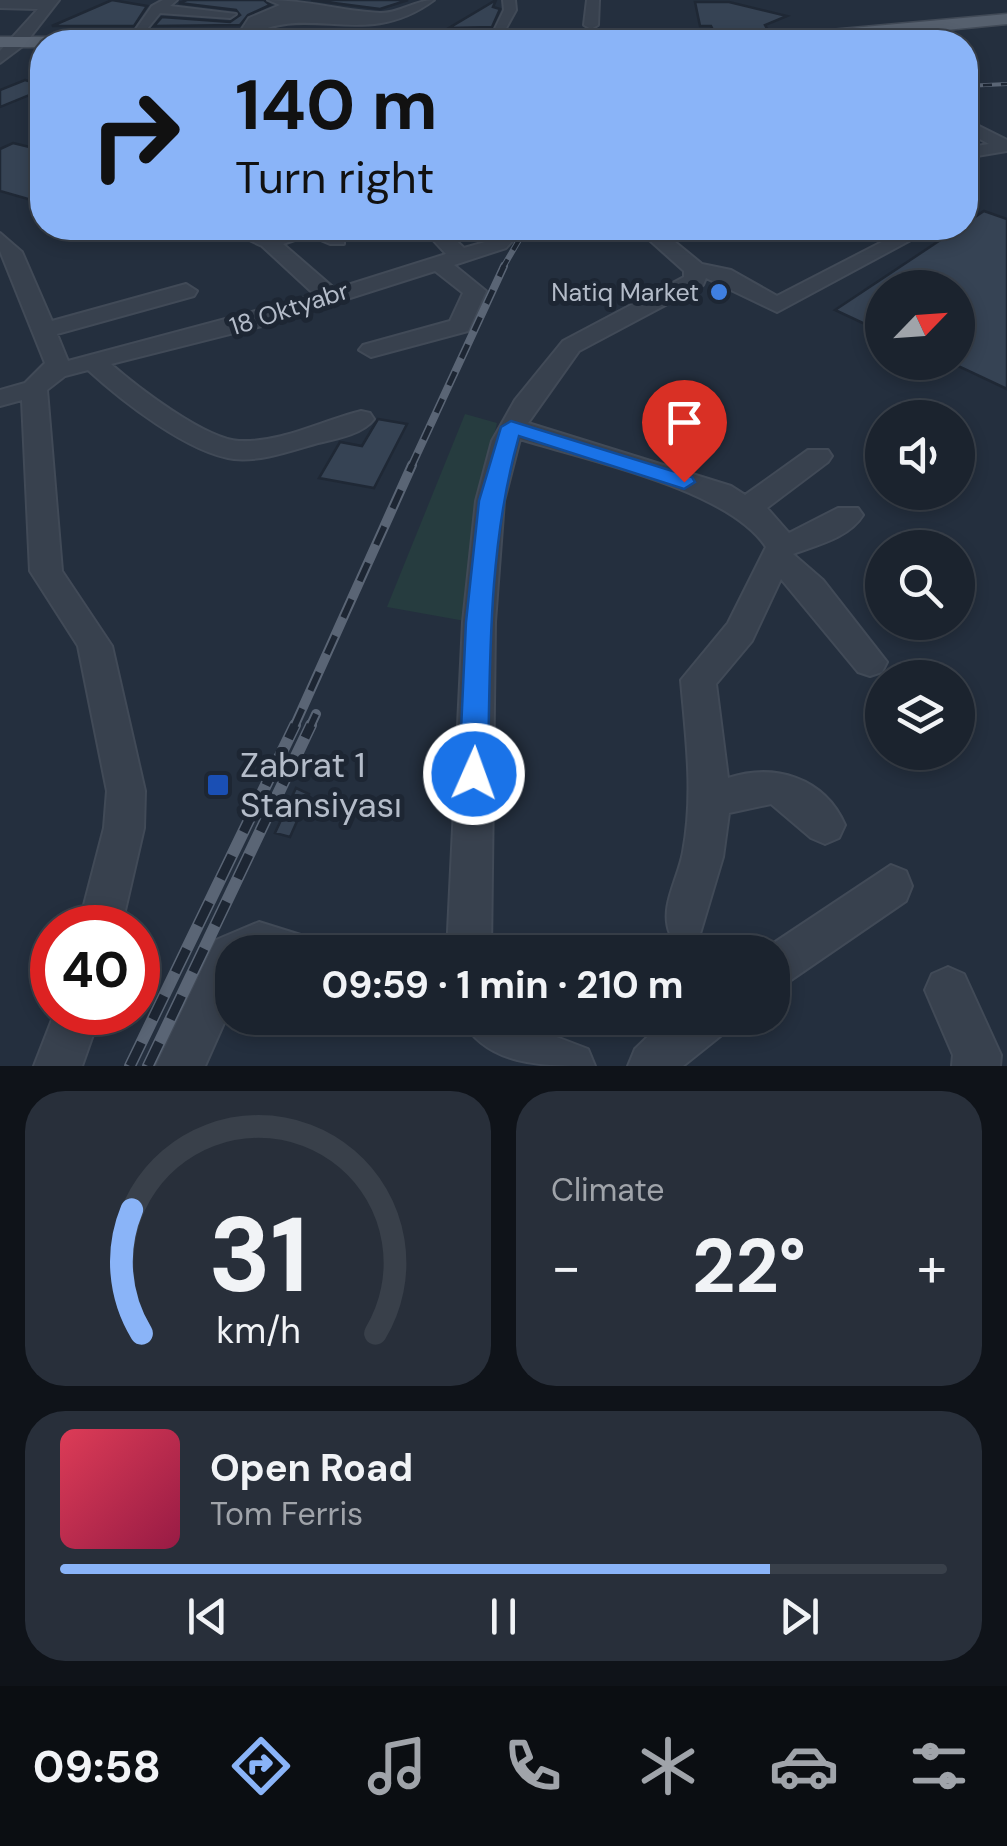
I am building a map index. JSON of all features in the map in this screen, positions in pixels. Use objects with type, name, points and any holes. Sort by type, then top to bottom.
[{"type":"main road","points":[[842,30],[1007,17]]},
{"type":"main road","points":[[920,30],[1007,17]]},
{"type":"street","points":[[274,0],[392,18],[428,0]]},
{"type":"street","points":[[346,12],[368,0]]},
{"type":"street","points":[[498,30],[510,10],[509,0]]},
{"type":"street","points":[[591,26],[593,0]]},
{"type":"street","points":[[247,30],[254,20],[299,2]]},
{"type":"street","points":[[0,4],[49,3]]},
{"type":"street","points":[[0,60],[10,39],[49,3]]},
{"type":"street","points":[[138,30],[158,4],[230,14]]},
{"type":"street","points":[[978,131],[1007,146]]},
{"type":"street","points":[[978,151],[1007,146]]},
{"type":"street","points":[[0,238],[12,252],[43,331],[46,571],[54,590],[78,614],[95,646],[126,792],[124,828],[106,905]]},
{"type":"street","points":[[263,240],[330,296]]},
{"type":"street","points":[[268,242],[274,240]]},
{"type":"street","points":[[371,350],[460,326],[475,291],[439,240]]},
{"type":"street","name":"18 Oktyabr","points":[[0,398],[45,379],[505,240]]},
{"type":"street","points":[[660,240],[695,269],[724,275],[778,305],[900,240]]},
{"type":"street","points":[[470,935],[479,622],[490,501],[511,427],[571,346],[593,331],[684,288],[695,280],[695,269]]},
{"type":"street","points":[[43,331],[186,291]]},
{"type":"street","points":[[96,364],[117,385],[236,451],[326,435],[360,419]]},
{"type":"street","points":[[511,427],[704,487],[747,508],[765,522],[780,552],[868,660]]},
{"type":"street","points":[[747,508],[818,456]]},
{"type":"street","points":[[685,919],[703,857],[711,801],[698,680],[740,632],[780,552],[848,516]]},
{"type":"street","points":[[711,801],[767,782],[784,788],[825,825]]},
{"type":"street","points":[[790,958],[892,886]]},
{"type":"street","points":[[948,990],[977,1055],[976,1066]]},
{"type":"street","points":[[180,1066],[215,993]]},
{"type":"street","points":[[58,1066],[69,1035]]},
{"type":"street","points":[[652,1066],[682,1035]]},
{"type":"street","points":[[506,1043],[571,1066]]},
{"type":"green space","points":[[465,414],[497,423],[476,511],[465,621],[387,607]]},
{"type":"building","points":[[112,0],[147,6],[134,26],[52,26]]},
{"type":"building","points":[[264,0],[270,5],[248,15],[240,25],[154,26],[162,17],[230,22],[240,15],[236,10],[179,3]]},
{"type":"building","points":[[311,0],[408,0],[380,9]]},
{"type":"building","points":[[496,0],[493,7],[500,9],[492,27],[449,28]]},
{"type":"building","points":[[695,2],[729,2],[787,16],[765,25],[768,30],[713,30],[711,26],[700,26]]},
{"type":"building","points":[[30,81],[30,95],[0,107],[0,90]]},
{"type":"building","points":[[13,143],[30,147],[30,200],[0,191],[0,149]]},
{"type":"building","points":[[984,211],[1007,219],[1007,389],[975,374],[975,270],[895,270],[940,240],[978,240],[978,215]]},
{"type":"building","points":[[865,290],[865,324],[835,310]]},
{"type":"building","points":[[378,419],[407,424],[374,488],[319,478],[340,442],[362,446]]},
{"type":"building","points":[[296,788],[309,794],[290,837],[275,833]]},
{"type":"railway","points":[[978,85],[1007,84]]},
{"type":"railway","points":[[502,269],[519,240]]},
{"type":"railway","points":[[411,467],[504,266]]},
{"type":"railway","points":[[294,727],[412,465]]},
{"type":"railway","points":[[310,727],[316,714]]},
{"type":"railway","points":[[130,1066],[295,725]]},
{"type":"railway","points":[[148,1066],[311,725]]},
{"type":"place","name":"Natiq Market","points":[[719,292]]},
{"type":"place","name":"Zabrat 1 Stansiyası","points":[[218,785]]},
{"type":"route","points":[[474,774],[479,622],[490,501],[511,427],[684,482]]}]
